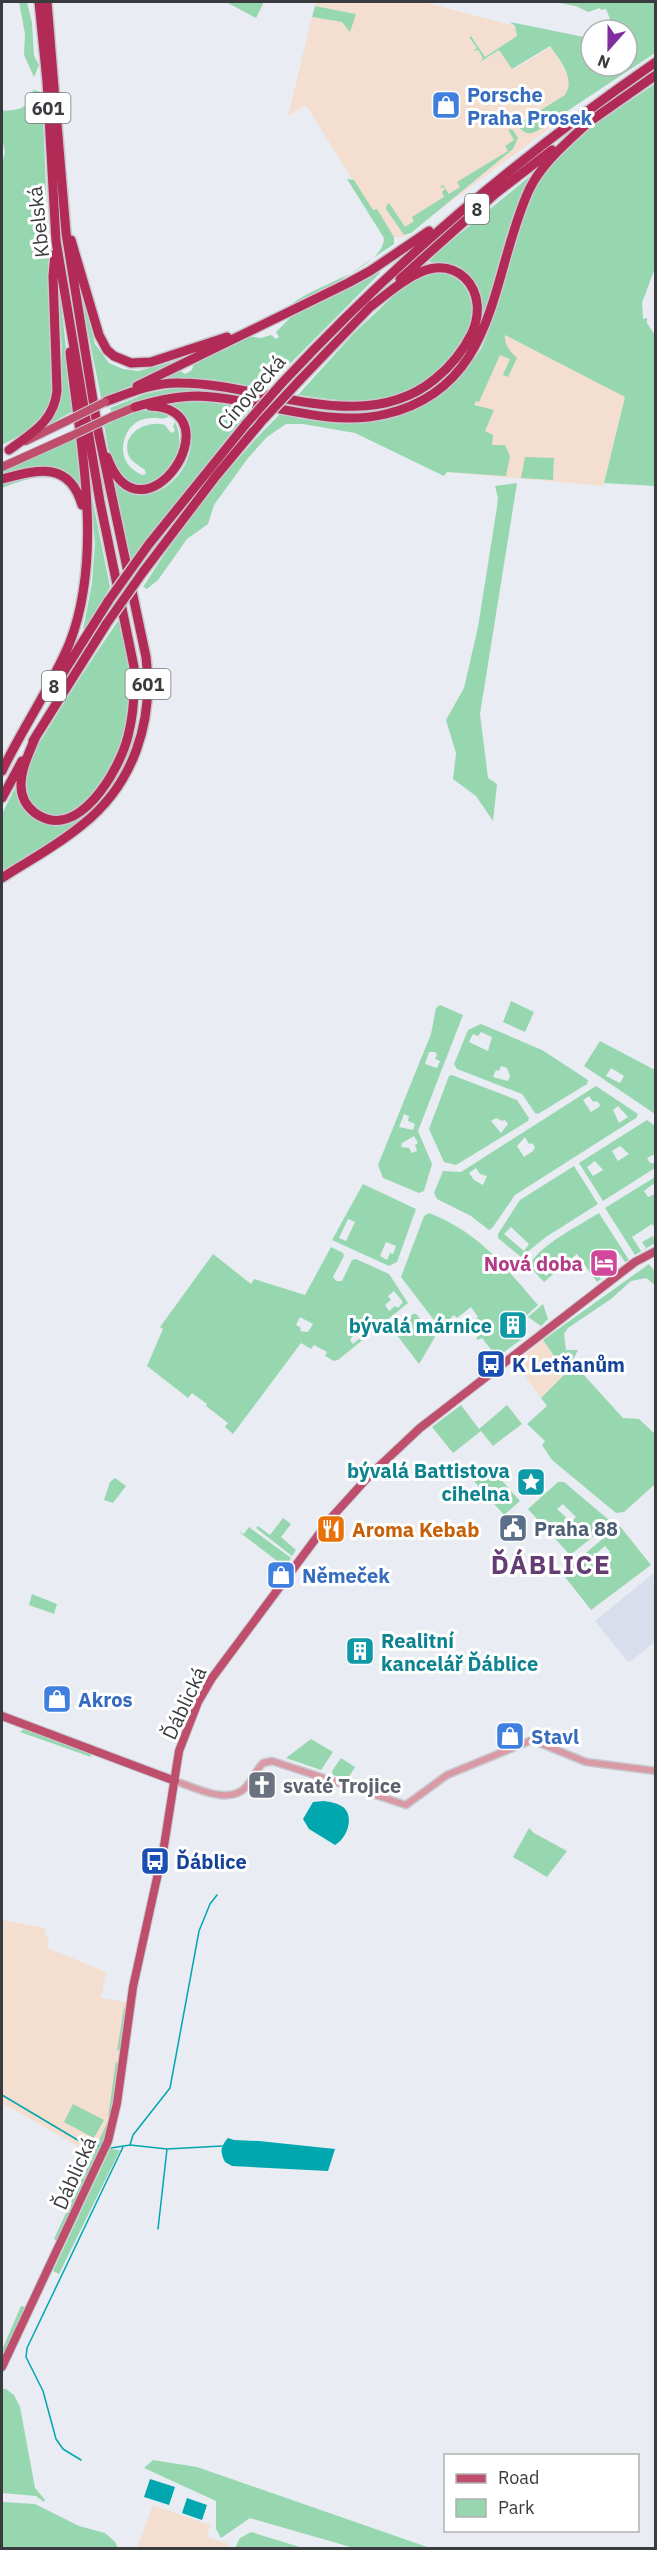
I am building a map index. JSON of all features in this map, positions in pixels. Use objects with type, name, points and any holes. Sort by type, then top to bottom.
[{"type":"highway","name":"Kbelská","points":[[39,2],[47,72],[57,241],[65,296],[94,434]]},
{"type":"highway","name":"Kbelská","points":[[47,2],[64,218],[94,434]]},
{"type":"highway","name":"Cínovecká","points":[[2,772],[110,600],[149,544],[282,383],[381,282],[465,206],[601,100],[656,62]]},
{"type":"highway","name":"8","points":[[592,119],[656,75]]},
{"type":"highway","points":[[135,407],[163,399],[196,396],[350,418],[386,414],[426,398],[456,373],[478,342],[490,315],[515,226],[536,177],[552,157],[592,119]]},
{"type":"highway","name":"Cínovecká","points":[[2,798],[36,736],[107,623],[216,476],[261,422],[370,307],[443,238],[592,119]]},
{"type":"highway","points":[[105,402],[370,271],[465,206]]},
{"type":"highway","points":[[64,218],[99,335],[107,350],[114,356],[130,363],[151,362],[261,325]]},
{"type":"highway","points":[[5,452],[43,425],[54,406],[57,391],[53,276],[57,241]]},
{"type":"highway","points":[[105,402],[150,386],[178,382],[333,405],[352,407],[382,405],[407,396],[440,375],[468,341],[477,318],[476,297],[468,282],[457,273],[437,268],[419,272],[370,307]]},
{"type":"highway","name":"601","points":[[65,296],[88,540]]},
{"type":"highway","points":[[94,434],[121,480],[139,488],[158,485],[166,479],[180,461],[184,453],[186,434],[180,420],[170,411],[155,406],[135,407]]},
{"type":"highway","name":"601","points":[[36,736],[21,779],[22,792],[28,806],[41,816],[58,820],[75,815],[90,802],[111,776],[123,752],[132,721],[135,694],[132,658],[100,502],[94,434]]},
{"type":"highway","name":"601","points":[[2,878],[69,835],[95,814],[114,792],[129,768],[145,723],[148,691],[146,657],[94,434]]},
{"type":"highway","points":[[2,479],[43,470],[66,477],[75,487],[82,503],[88,540],[83,594],[70,641],[2,772]]},
{"type":"main road","points":[[5,452],[105,402]]},
{"type":"main road","points":[[2,467],[135,407]]},
{"type":"main road","name":"Ďáblická","points":[[2,2367],[108,2141],[117,2103],[133,1987],[164,1846],[179,1751],[185,1733],[212,1678],[331,1518],[370,1475],[420,1428],[470,1388],[635,1262],[656,1251]]},
{"type":"main road","points":[[2,1716],[175,1781]]},
{"type":"street","points":[[175,1781],[216,1794],[235,1794],[247,1786],[263,1763],[272,1761],[406,1805],[442,1778],[527,1740],[537,1740],[586,1762],[656,1771]]},
{"type":"shaded area","points":[[316,2],[424,2],[515,26],[517,36],[485,57],[472,36],[469,37],[477,48],[473,51],[478,50],[483,58],[480,62],[500,50],[514,69],[551,47],[570,79],[561,120],[403,237],[388,237],[306,105],[288,116],[312,17],[342,22],[348,27],[356,14],[315,6]]},
{"type":"shaded area","points":[[505,334],[625,397],[603,486],[447,472],[452,445]]},
{"type":"shaded area","points":[[543,1340],[566,1373],[541,1398],[515,1362]]},
{"type":"shaded area","points":[[655,1572],[655,1642],[631,1661],[627,1661],[595,1621]]},
{"type":"shaded area","points":[[2,1920],[45,1928],[45,1935],[49,1936],[47,1948],[106,1972],[101,1998],[126,2002],[109,2126],[97,2157],[2,2103]]},
{"type":"shaded area","points":[[153,2505],[210,2525],[207,2537],[229,2544],[228,2548],[137,2548]]},
{"type":"green space","points":[[19,2],[27,2],[32,23],[34,56],[39,65],[34,77],[24,55],[25,34]]},
{"type":"green space","points":[[226,2],[264,2],[256,18]]},
{"type":"green space","points":[[554,2],[655,2],[655,53],[639,64],[639,18],[610,18],[606,9],[601,10],[600,8],[588,12],[576,6]]},
{"type":"green space","points":[[315,6],[356,14],[350,32],[342,22],[312,17]]},
{"type":"green space","points":[[510,22],[579,36],[579,78],[617,78],[537,131],[527,133],[523,131],[519,127],[520,123],[565,95],[569,82],[562,64],[550,46],[512,69],[499,50],[480,62],[483,58],[478,50],[473,51],[477,48],[469,37],[471,36],[485,57],[517,36],[515,26]]},
{"type":"green space","points":[[655,84],[655,268],[642,303],[643,319],[647,318],[647,323],[655,335],[655,486],[604,483],[625,397],[505,335],[507,345],[517,358],[508,377],[503,375],[510,359],[500,355],[479,402],[476,401],[474,405],[494,410],[485,431],[493,435],[492,445],[505,445],[510,456],[506,476],[447,472],[444,476],[355,433],[303,424],[286,424],[267,437],[248,458],[214,505],[208,524],[187,539],[158,580],[147,589],[143,587],[207,496],[281,413],[351,422],[373,421],[394,417],[415,409],[435,397],[455,380],[483,345],[491,325],[514,242],[528,201],[538,182],[560,154],[575,140]]},
{"type":"green space","points":[[33,90],[42,92],[54,388],[49,411],[30,430],[2,445],[2,164],[5,152],[2,138],[2,111],[27,105]]},
{"type":"green space","points":[[508,129],[513,130],[518,138],[513,149],[411,233],[404,235],[386,209],[387,205],[389,203],[405,227],[414,221],[412,217],[444,197],[442,192],[445,189],[439,188],[443,185],[449,194],[460,187],[457,182],[508,151],[505,146],[514,140]]},
{"type":"green space","points":[[530,176],[509,226],[482,325],[461,363],[441,383],[420,397],[396,407],[371,411],[344,412],[287,406],[292,402],[330,408],[386,407],[421,394],[437,382],[454,362],[480,323],[464,272],[447,263],[429,262],[439,251]]},
{"type":"green space","points":[[347,179],[354,180],[373,210],[377,209],[394,237],[394,244],[372,259],[380,249],[384,238]]},
{"type":"green space","points":[[75,265],[95,344],[109,363],[123,369],[138,371],[191,357],[117,393],[101,398]]},
{"type":"green space","points":[[378,271],[380,273],[265,389],[206,380],[154,382],[179,370],[185,374],[192,370],[194,363],[247,336],[261,338],[271,335],[276,339],[279,337],[276,332],[295,313]]},
{"type":"green space","points":[[353,272],[333,285],[291,305],[300,298]]},
{"type":"green space","points":[[440,272],[453,276],[463,285],[472,308],[470,324],[463,339],[441,368],[413,389],[387,399],[349,401],[298,395],[354,333],[406,284],[430,273]]},
{"type":"green space","points":[[58,276],[73,411],[48,425],[56,411],[62,374]]},
{"type":"green space","points":[[174,388],[204,388],[258,397],[255,401],[214,394],[112,413],[110,408],[145,394]]},
{"type":"green space","points":[[167,402],[209,402],[251,408],[130,561],[113,481],[126,491],[140,495],[155,493],[168,486],[179,475],[187,461],[191,446],[190,430],[184,418]]},
{"type":"green space","points":[[156,409],[168,413],[168,417],[147,418],[135,423],[125,438],[123,451],[125,459],[135,471],[142,475],[146,474],[145,470],[129,457],[127,446],[129,439],[138,429],[151,424],[165,425],[171,433],[175,431],[173,426],[175,422],[179,437],[178,452],[162,476],[150,483],[138,484],[126,480],[115,467],[109,453],[104,426],[135,413]]},
{"type":"green space","points":[[76,438],[81,488],[64,472],[45,466],[24,468],[2,474],[2,471]]},
{"type":"green space","points":[[525,457],[554,458],[553,480],[521,478]]},
{"type":"green space","points":[[26,475],[44,475],[57,478],[67,485],[76,500],[63,484],[47,477],[2,488],[2,481]]},
{"type":"green space","points":[[89,482],[110,587],[82,635],[92,583],[95,543]]},
{"type":"green space","points":[[517,483],[480,714],[488,778],[497,784],[493,821],[476,796],[453,779],[456,753],[446,720],[464,688],[478,627],[497,507],[498,498],[495,486]]},
{"type":"green space","points":[[120,618],[130,685],[126,727],[121,747],[98,788],[84,803],[67,814],[46,815],[32,804],[25,786],[25,775],[30,760],[74,687]]},
{"type":"green space","points":[[15,788],[23,808],[39,821],[49,825],[60,825],[81,818],[83,821],[2,873],[2,814]]},
{"type":"green space","points":[[511,1001],[534,1012],[525,1032],[503,1022]]},
{"type":"green space","points":[[440,1005],[463,1015],[418,1131],[432,1164],[424,1191],[419,1193],[383,1178],[378,1165],[431,1034],[436,1008]],"holes":[[[429,1052],[435,1052],[437,1055],[435,1059],[440,1061],[437,1068],[425,1064]],[[404,1114],[409,1116],[408,1121],[415,1124],[413,1130],[399,1127]],[[414,1136],[418,1143],[415,1145],[417,1151],[412,1153],[409,1148],[401,1147],[402,1143]]]},
{"type":"green space","points":[[481,1024],[542,1050],[588,1080],[587,1084],[538,1114],[535,1113],[522,1094],[457,1069],[454,1064],[468,1030]],"holes":[[[481,1032],[492,1037],[488,1051],[469,1042],[473,1034],[478,1036]],[[501,1066],[507,1068],[510,1076],[508,1081],[493,1077]]]},
{"type":"green space","points":[[600,1041],[655,1070],[655,1114],[584,1066]],"holes":[[[611,1068],[624,1076],[620,1083],[606,1076]]]},
{"type":"green space","points":[[452,1075],[517,1100],[529,1118],[528,1121],[456,1165],[444,1162],[429,1129],[449,1076]],"holes":[[[496,1118],[505,1120],[508,1124],[501,1133],[491,1121]]]},
{"type":"green space","points":[[596,1086],[638,1114],[636,1118],[515,1195],[489,1230],[471,1216],[437,1199],[434,1193],[443,1171],[461,1172]],"holes":[[[589,1096],[593,1102],[600,1104],[591,1112],[583,1100]],[[618,1106],[628,1117],[619,1123],[613,1110]],[[525,1137],[529,1144],[532,1143],[535,1147],[524,1157],[517,1146]],[[476,1168],[480,1174],[487,1176],[483,1185],[474,1180],[469,1173]]]},
{"type":"green space","points":[[647,1120],[655,1126],[655,1154],[647,1158],[650,1163],[655,1163],[655,1168],[603,1201],[579,1163]],"holes":[[[620,1146],[629,1154],[618,1161],[612,1151]],[[595,1161],[603,1170],[593,1176],[587,1167]]]},
{"type":"green space","points":[[574,1166],[598,1204],[546,1237],[521,1257],[498,1238],[498,1234],[520,1200]],"holes":[[[511,1227],[529,1244],[524,1251],[504,1234]]]},
{"type":"green space","points":[[655,1177],[655,1187],[653,1184],[644,1191],[648,1197],[655,1194],[655,1228],[652,1224],[632,1237],[641,1251],[646,1248],[642,1242],[653,1236],[655,1243],[635,1255],[605,1208]]},
{"type":"green space","points":[[363,1184],[416,1209],[397,1262],[389,1266],[332,1240]],"holes":[[[348,1219],[355,1222],[346,1241],[339,1238]],[[386,1242],[396,1246],[393,1254],[390,1253],[387,1260],[380,1256]]]},
{"type":"green space","points":[[429,1213],[463,1230],[477,1240],[502,1264],[538,1305],[513,1328],[522,1339],[497,1357],[482,1338],[478,1340],[476,1338],[481,1334],[472,1322],[478,1317],[471,1307],[457,1318],[454,1315],[440,1328],[401,1277],[424,1216]]},
{"type":"green space","points":[[599,1213],[629,1260],[625,1262],[616,1249],[592,1266],[601,1279],[597,1282],[577,1254],[544,1282],[529,1266],[534,1258],[551,1243]],"holes":[[[543,1257],[553,1269],[546,1276],[535,1264]]]},
{"type":"green space","points":[[331,1247],[343,1253],[344,1256],[333,1277],[336,1281],[342,1281],[352,1260],[356,1259],[389,1274],[408,1303],[338,1360],[334,1361],[325,1356],[327,1352],[314,1345],[311,1349],[301,1343],[233,1434],[225,1427],[228,1423],[206,1406],[207,1404],[192,1393],[188,1398],[147,1366],[163,1329],[160,1327],[213,1254],[251,1284],[254,1279],[305,1295]],"holes":[[[394,1291],[403,1302],[398,1308],[395,1306],[389,1311],[385,1305],[391,1300],[388,1296]],[[300,1317],[313,1324],[308,1332],[300,1331],[301,1328],[296,1325]],[[352,1324],[357,1331],[363,1326],[367,1332],[353,1344],[350,1340],[354,1334],[351,1330]]]},
{"type":"green space","points":[[649,1264],[655,1272],[655,1285],[646,1278],[631,1281],[611,1299],[568,1328],[564,1334],[566,1350],[578,1350],[572,1362],[623,1418],[639,1419],[655,1434],[655,1484],[624,1512],[616,1513],[552,1460],[542,1445],[545,1441],[527,1424],[547,1406],[541,1398],[566,1373],[543,1340]]},
{"type":"green space","points":[[543,1304],[548,1319],[541,1326],[528,1317]]},
{"type":"green space","points":[[416,1314],[435,1337],[419,1364],[393,1330]]},
{"type":"green space","points":[[461,1405],[479,1429],[507,1405],[522,1424],[493,1446],[481,1431],[453,1453],[432,1427]]},
{"type":"green space","points":[[484,1464],[490,1467],[520,1501],[504,1515],[473,1480],[473,1473]]},
{"type":"green space","points":[[115,1478],[126,1486],[113,1503],[104,1500],[110,1482]]},
{"type":"green space","points":[[558,1482],[564,1482],[609,1520],[608,1525],[570,1555],[528,1509]],"holes":[[[563,1504],[576,1517],[571,1522],[557,1509]]]},
{"type":"green space","points":[[283,1518],[291,1524],[281,1537],[296,1550],[292,1556],[256,1528],[258,1526],[270,1535]]},
{"type":"green space","points":[[619,1525],[651,1565],[591,1610],[562,1573]],"holes":[[[605,1546],[610,1552],[593,1565],[589,1560]]]},
{"type":"green space","points":[[249,1527],[291,1558],[285,1567],[238,1531],[244,1534]]},
{"type":"green space","points":[[32,1594],[57,1604],[54,1614],[29,1605]]},
{"type":"green space","points":[[25,1728],[90,1752],[91,1757],[20,1732]]},
{"type":"green space","points":[[311,1739],[333,1752],[321,1770],[286,1758]]},
{"type":"green space","points":[[341,1758],[355,1767],[347,1780],[333,1775],[332,1771]]},
{"type":"green space","points":[[529,1828],[567,1851],[547,1877],[513,1857]]},
{"type":"green space","points":[[124,2007],[120,2049],[117,2051]]},
{"type":"green space","points":[[116,2061],[118,2065],[116,2093],[108,2117]]},
{"type":"green space","points":[[73,2104],[104,2120],[94,2138],[64,2122]]},
{"type":"green space","points":[[107,2123],[109,2126],[105,2141],[57,2241],[54,2239]]},
{"type":"green space","points":[[110,2149],[120,2150],[59,2274],[53,2271]]},
{"type":"green space","points":[[21,2306],[26,2307],[2,2358],[2,2350]]},
{"type":"green space","points":[[2,2389],[14,2395],[20,2407],[35,2488],[45,2500],[44,2502],[36,2496],[2,2493]]},
{"type":"green space","points":[[153,2460],[197,2467],[430,2548],[354,2548],[250,2518],[221,2538],[216,2529],[216,2501],[144,2468]]},
{"type":"green space","points":[[2,2502],[35,2504],[79,2526],[105,2533],[118,2548],[2,2548]]},
{"type":"green space","points":[[251,2532],[303,2548],[235,2548],[240,2538]]},
{"type":"water","points":[[324,1801],[343,1807],[347,1811],[349,1822],[346,1833],[335,1845],[309,1829],[303,1819],[313,1802]]},
{"type":"water","points":[[228,2138],[335,2149],[328,2171],[232,2166],[225,2162],[222,2152],[223,2144]]},
{"type":"water","points":[[150,2479],[175,2487],[169,2505],[144,2497]]},
{"type":"water","points":[[187,2498],[207,2505],[202,2520],[182,2513]]},
{"type":"waterway","points":[[130,2145],[133,2135],[170,2088],[199,1931],[210,1904],[217,1895]]},
{"type":"waterway","points":[[2,2095],[81,2142],[98,2146]]},
{"type":"waterway","points":[[111,2148],[130,2145],[167,2149],[222,2146]]},
{"type":"waterway","points":[[81,2460],[63,2449],[56,2439],[43,2391],[26,2357],[27,2348],[123,2147]]},
{"type":"waterway","points":[[158,2229],[167,2149]]},
{"type":"place","name":"Porsche Praha Prosek","points":[[446,105]]},
{"type":"place","name":"Nová doba","points":[[604,1263]]},
{"type":"place","name":"bývalá márnice","points":[[513,1325]]},
{"type":"place","name":"K Letňanům","points":[[491,1364]]},
{"type":"place","name":"bývalá Battistova cihelna","points":[[531,1482]]},
{"type":"place","name":"Praha 88","points":[[513,1528]]},
{"type":"place","name":"Aroma Kebab","points":[[331,1529]]},
{"type":"place","name":"Němeček","points":[[281,1575]]},
{"type":"place","name":"Realitní kancelář Ďáblice","points":[[360,1651]]},
{"type":"place","name":"Akros","points":[[57,1699]]},
{"type":"place","name":"Stavl","points":[[510,1736]]},
{"type":"place","name":"svaté Trojice","points":[[262,1785]]},
{"type":"place","name":"Ďáblice","points":[[155,1861]]},
{"type":"district","name":"ĎÁBLICE","points":[[551,1564]]}]
